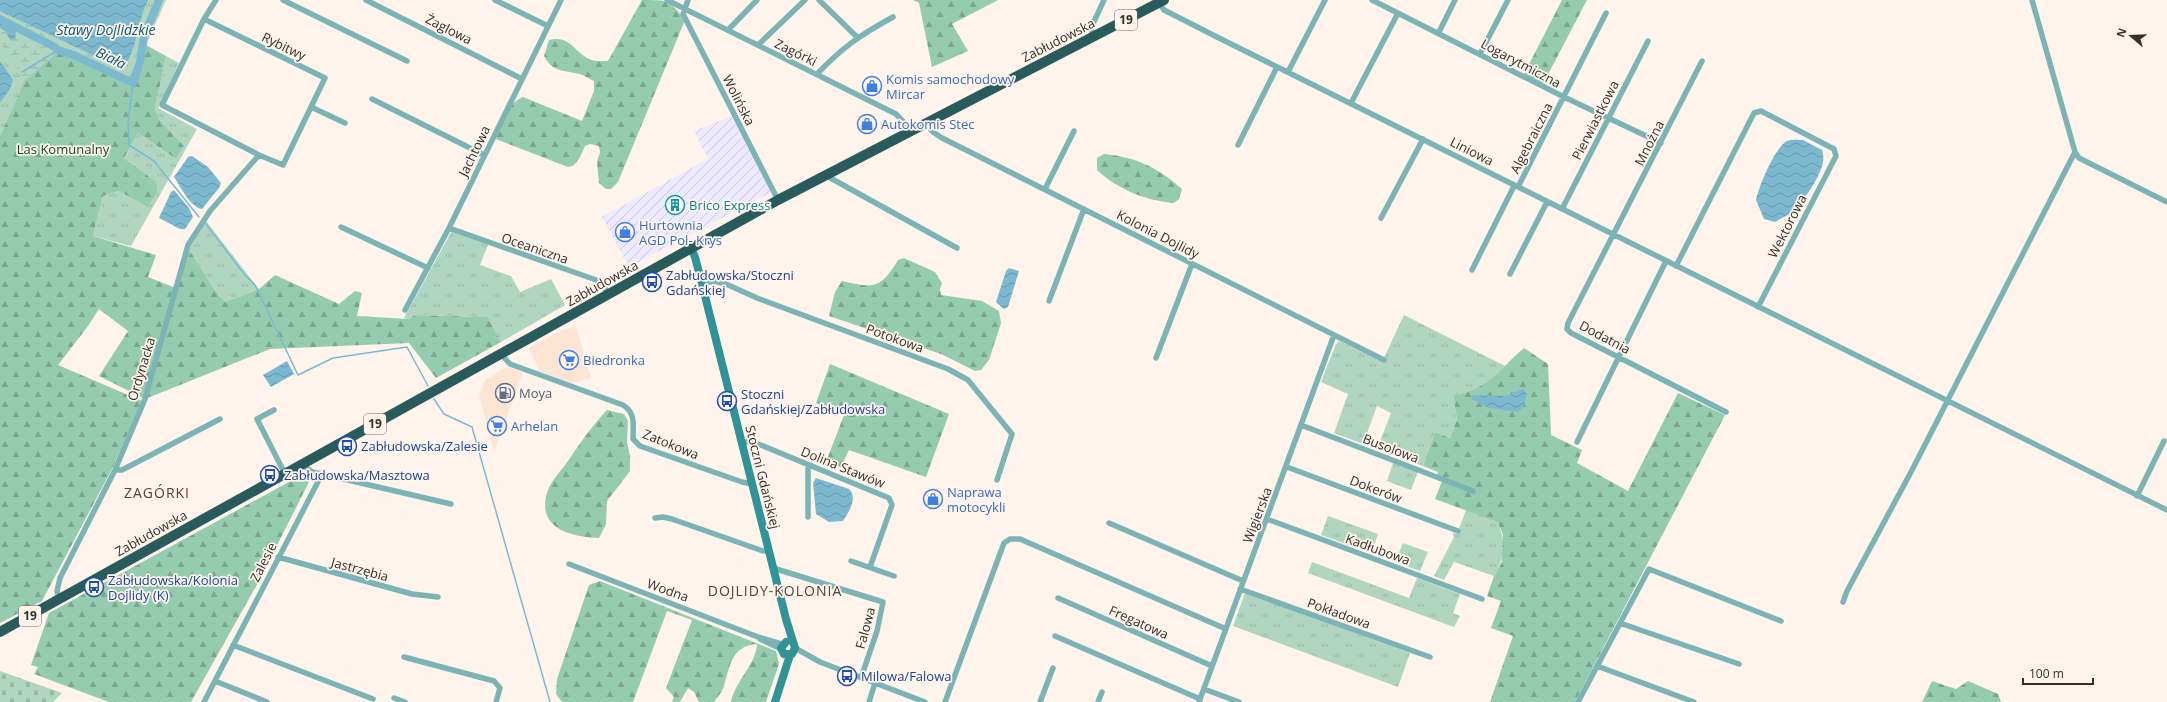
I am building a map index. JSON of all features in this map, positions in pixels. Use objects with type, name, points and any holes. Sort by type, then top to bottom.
[{"type":"highway","name":"Zabłudowska","points":[[59,599],[303,465],[825,174],[1162,1]]},
{"type":"highway","name":"19","points":[[0,632],[59,599]]},
{"type":"street","points":[[216,0],[204,19],[162,105],[259,155]]},
{"type":"street","points":[[284,0],[407,61]]},
{"type":"street","name":"Żaglowa","points":[[366,0],[522,79]]},
{"type":"street","points":[[495,0],[548,26]]},
{"type":"street","name":"Jachtowa","points":[[405,310],[449,228],[561,0]]},
{"type":"street","name":"Zagórki","points":[[667,0],[896,114],[911,130]]},
{"type":"street","points":[[684,8],[688,0]]},
{"type":"street","points":[[728,30],[757,0]]},
{"type":"street","points":[[758,45],[805,0]]},
{"type":"street","points":[[819,0],[857,37]]},
{"type":"street","points":[[1093,37],[1091,28],[1104,0]]},
{"type":"street","points":[[1288,72],[1325,0]]},
{"type":"street","name":"Logarytmiczna","points":[[1372,0],[1439,32],[1564,98],[1661,143]]},
{"type":"street","points":[[1439,32],[1455,0]]},
{"type":"street","points":[[1480,54],[1508,0]]},
{"type":"street","points":[[2032,0],[2075,152],[2079,158],[2167,202]]},
{"type":"street","name":"Liniowa","points":[[1162,1],[1164,10],[1777,317],[2167,510]]},
{"type":"street","name":"Wolińska","points":[[684,8],[684,14],[778,200]]},
{"type":"street","points":[[1351,103],[1398,12]]},
{"type":"street","name":"Algebraiczna","points":[[1472,270],[1564,98],[1606,13]]},
{"type":"street","points":[[817,74],[837,53],[857,37],[893,17]]},
{"type":"street","name":"Rybitwy","points":[[204,19],[325,78],[283,165],[259,155]]},
{"type":"street","name":"Pierwiastkowa","points":[[1562,209],[1648,41]]},
{"type":"street","name":"Mnożna","points":[[1615,235],[1702,61]]},
{"type":"street","points":[[1238,146],[1278,67]]},
{"type":"street","points":[[372,99],[484,155]]},
{"type":"street","points":[[311,106],[345,123]]},
{"type":"street","name":"Wektorowa","points":[[1676,266],[1754,113],[1761,112],[1834,149],[1836,156],[1758,307]]},
{"type":"street","name":"Kolonia Dojlidy","points":[[925,122],[933,132],[942,138],[1384,360]]},
{"type":"street","points":[[1045,189],[1074,130]]},
{"type":"street","points":[[1381,218],[1423,139]]},
{"type":"street","points":[[1843,602],[1847,591],[2075,152]]},
{"type":"street","name":"Ordynacka","points":[[59,599],[57,591],[60,578],[115,470],[149,388],[188,245],[210,211],[259,155]]},
{"type":"street","points":[[825,174],[957,248]]},
{"type":"street","points":[[1510,274],[1547,202]]},
{"type":"street","points":[[1049,301],[1084,208]]},
{"type":"street","points":[[341,227],[428,268]]},
{"type":"street","name":"Oceaniczna","points":[[449,228],[599,281],[609,294]]},
{"type":"street","name":"Dodatnia","points":[[1615,235],[1568,323],[1567,328],[1571,333],[1726,412]]},
{"type":"street","name":"Stoczni Gdańskiej","points":[[690,248],[702,284],[786,619],[788,649],[782,681],[774,702]]},
{"type":"street","points":[[1577,442],[1666,261]]},
{"type":"street","points":[[1156,358],[1192,264]]},
{"type":"street","name":"Potokowa","points":[[702,284],[714,281],[726,284],[948,369],[968,380],[1012,434],[997,480]]},
{"type":"street","name":"Wigierska","points":[[1200,700],[1240,589],[1287,467],[1334,335]]},
{"type":"street","name":"Zatokowa","points":[[501,354],[510,364],[623,405],[630,409],[633,414],[633,439],[640,446],[742,482],[752,484]]},
{"type":"street","points":[[274,410],[257,419],[285,474]]},
{"type":"street","points":[[115,470],[122,470],[220,419]]},
{"type":"street","name":"Busolowa","points":[[1301,425],[1473,491]]},
{"type":"street","name":"Dolina Stawów","points":[[742,443],[751,441],[891,501],[892,505],[870,567]]},
{"type":"street","points":[[2138,496],[2164,441]]},
{"type":"street","points":[[2160,449],[2167,452]]},
{"type":"street","points":[[303,465],[312,472],[451,504]]},
{"type":"street","points":[[808,465],[808,517]]},
{"type":"street","name":"Dokerów","points":[[1287,467],[1458,531]]},
{"type":"street","name":"Zalesie","points":[[204,702],[322,474]]},
{"type":"street","points":[[655,518],[663,517],[672,519],[763,551],[769,550]]},
{"type":"street","name":"Kadłubowa","points":[[1267,519],[1482,599]]},
{"type":"street","points":[[1109,523],[1243,581]]},
{"type":"street","points":[[945,702],[1004,543],[1010,539],[1020,539],[1226,628]]},
{"type":"street","name":"Jastrzębia","points":[[278,557],[412,594],[438,597]]},
{"type":"street","points":[[851,562],[894,576]]},
{"type":"street","name":"Wodna","points":[[569,564],[924,702]]},
{"type":"street","name":"Falowa","points":[[773,568],[883,602],[877,631],[861,678]]},
{"type":"street","points":[[1578,702],[1649,569],[1781,621]]},
{"type":"street","name":"Pokładowa","points":[[1240,589],[1430,657]]},
{"type":"street","name":"Fregatowa","points":[[1058,598],[1212,666]]},
{"type":"street","points":[[1620,623],[1739,664]]},
{"type":"street","points":[[1055,636],[1200,700]]},
{"type":"street","points":[[233,645],[373,699]]},
{"type":"street","points":[[404,657],[497,683],[500,688],[496,702]]},
{"type":"street","points":[[1597,666],[1694,702]]},
{"type":"street","points":[[1040,702],[1053,668]]},
{"type":"street","points":[[215,681],[267,702]]},
{"type":"street","points":[[868,702],[875,683]]},
{"type":"street","points":[[1204,689],[1239,702]]},
{"type":"street","points":[[1098,702],[1102,692]]},
{"type":"street","points":[[394,698],[404,702]]},
{"type":"shaded area","points":[[732,116],[774,191],[629,267],[602,217],[708,159],[694,131]]},
{"type":"shaded area","points":[[576,326],[591,378],[572,383],[539,371],[529,348],[560,331]]},
{"type":"shaded area","points":[[507,367],[523,372],[494,452],[479,395],[485,380]]},
{"type":"green space","points":[[0,0],[166,0],[146,45],[137,83],[0,147]]},
{"type":"green space","points":[[642,0],[667,2],[675,8],[685,20],[618,182],[611,189],[606,189],[599,183],[597,162],[600,152],[599,146],[590,144],[585,146],[577,162],[568,167],[496,139],[505,115],[517,100],[523,97],[582,121],[594,91],[594,81],[583,75],[554,68],[544,56],[549,40],[556,39],[567,42],[591,60],[608,61]]},
{"type":"green space","points":[[913,0],[998,0],[952,24],[968,51],[932,67],[919,3]]},
{"type":"green space","points":[[1562,0],[1587,0],[1543,84],[1524,74]]},
{"type":"green space","points":[[0,16],[61,47],[61,49],[25,80],[0,42]]},
{"type":"green space","name":"Las Komunalny","points":[[146,45],[166,56],[155,109],[159,119],[184,146],[176,159],[138,133],[124,158],[156,182],[157,193],[147,207],[119,191],[103,196],[93,236],[156,255],[148,277],[178,289],[189,249],[214,289],[225,302],[259,289],[275,275],[339,304],[355,291],[362,293],[357,316],[408,319],[415,315],[488,317],[501,342],[436,378],[409,343],[270,349],[145,399],[99,376],[128,331],[99,309],[58,365],[142,401],[113,467],[42,601],[0,623],[0,137],[25,80],[61,49],[129,77]]},
{"type":"green space","points":[[166,56],[179,63],[158,108],[197,129],[131,246],[93,236],[103,196],[119,191],[147,207],[155,182],[124,158],[138,133],[176,159],[184,146],[159,119],[155,109]]},
{"type":"green space","points":[[1104,154],[1116,155],[1146,164],[1155,169],[1182,189],[1179,199],[1174,203],[1153,200],[1133,193],[1114,183],[1097,170],[1097,158]]},
{"type":"green space","points":[[206,221],[259,289],[225,302],[214,289],[189,249]]},
{"type":"green space","points":[[454,227],[490,240],[480,265],[511,276],[520,292],[551,279],[565,305],[501,342],[488,317],[415,315],[408,319],[404,318]]},
{"type":"green space","points":[[904,258],[935,272],[942,283],[940,289],[941,295],[982,301],[999,311],[1001,323],[989,360],[981,370],[975,371],[941,354],[829,316],[835,292],[842,281],[861,285],[881,282],[892,270],[898,260]]},
{"type":"green space","points":[[1404,315],[1505,366],[1488,382],[1476,389],[1453,395],[1457,419],[1450,438],[1435,432],[1423,466],[1377,449],[1391,413],[1377,406],[1363,444],[1334,433],[1348,394],[1321,382],[1336,344],[1339,341],[1382,362]]},
{"type":"green space","points":[[1524,348],[1548,364],[1551,435],[1582,450],[1577,463],[1628,491],[1678,393],[1725,415],[1575,702],[1490,702],[1513,636],[1491,628],[1501,601],[1487,596],[1494,576],[1502,562],[1503,534],[1497,522],[1435,499],[1442,481],[1437,475],[1438,472],[1423,466],[1435,432],[1450,438],[1457,419],[1453,395],[1466,392],[1485,384]]},
{"type":"green space","points":[[830,364],[949,414],[926,477],[849,450],[841,467],[826,462],[844,415],[816,403]]},
{"type":"green space","points":[[607,410],[624,414],[628,421],[627,442],[630,456],[630,471],[607,501],[606,524],[599,538],[579,536],[560,530],[553,524],[548,517],[545,508],[547,492],[555,478],[582,441]]},
{"type":"green space","points":[[1393,463],[1418,472],[1411,490],[1387,481]]},
{"type":"green space","points":[[307,472],[309,482],[259,581],[191,702],[109,702],[34,674],[38,667],[31,665],[49,613]]},
{"type":"green space","points":[[1466,510],[1497,522],[1503,543],[1501,563],[1494,576],[1454,562],[1444,580],[1434,576],[1454,537],[1453,533],[1457,534]]},
{"type":"green space","points":[[1328,516],[1378,534],[1371,553],[1321,535]]},
{"type":"green space","points":[[1403,543],[1428,552],[1420,571],[1395,562]]},
{"type":"green space","points":[[1312,562],[1409,598],[1417,578],[1460,594],[1453,613],[1460,616],[1454,627],[1308,573]]},
{"type":"green space","points":[[600,581],[776,651],[779,664],[766,702],[731,702],[733,694],[753,659],[757,644],[741,649],[732,659],[723,689],[714,702],[699,702],[694,692],[688,688],[680,702],[672,702],[674,697],[666,688],[692,620],[667,611],[633,702],[562,702],[556,694],[557,679],[589,585]]},
{"type":"green space","points":[[1245,593],[1410,653],[1398,687],[1233,626]]},
{"type":"green space","points":[[0,671],[62,693],[53,702],[0,702]]},
{"type":"green space","points":[[1932,681],[1956,689],[1968,681],[1998,694],[2001,702],[1922,702]]},
{"type":"water","name":"Stawy Dojlidzkie","points":[[0,0],[148,0],[144,8],[129,60],[124,67],[120,68],[0,11]]},
{"type":"water","points":[[0,18],[21,30],[16,32],[15,39],[11,40],[8,37],[7,32],[0,28]]},
{"type":"water","points":[[0,61],[13,80],[10,89],[0,103]]},
{"type":"water","points":[[1803,140],[1822,150],[1823,160],[1819,175],[1805,197],[1791,213],[1775,222],[1764,219],[1756,200],[1768,168],[1782,145],[1787,141]]},
{"type":"water","points":[[192,156],[208,167],[221,183],[219,188],[202,209],[190,201],[174,177],[188,157]]},
{"type":"water","points":[[174,190],[189,208],[193,217],[185,229],[180,229],[159,218],[171,192]]},
{"type":"water","points":[[1009,268],[1019,271],[1008,307],[1004,309],[996,302],[1006,271]]},
{"type":"water","points":[[287,361],[294,374],[271,387],[263,375]]},
{"type":"water","points":[[1523,389],[1527,394],[1523,408],[1518,412],[1489,408],[1471,399],[1473,395],[1505,396]]},
{"type":"water","points":[[816,478],[849,489],[852,493],[852,505],[843,521],[829,522],[816,514],[813,483]]},
{"type":"waterway","name":"Biała","points":[[0,19],[58,50],[74,55],[133,83],[140,62],[144,36],[159,0]]},
{"type":"waterway","points":[[22,72],[58,50]]},
{"type":"waterway","points":[[133,83],[128,121],[129,145],[154,161],[199,217]]},
{"type":"waterway","points":[[206,224],[244,274],[255,285],[298,375],[333,358],[407,347],[428,386]]},
{"type":"waterway","points":[[434,399],[444,414],[472,427],[550,702]]},
{"type":"place","name":"Komis samochodowy Mircar","points":[[872,86]]},
{"type":"place","name":"Autokomis Stec","points":[[867,124]]},
{"type":"place","name":"Brico Express","points":[[675,205]]},
{"type":"place","name":"Hurtownia AGD Pol- Krys","points":[[625,232]]},
{"type":"place","name":"Zabłudowska/Stoczni Gdańskiej","points":[[652,282]]},
{"type":"place","name":"Biedronka","points":[[569,360]]},
{"type":"place","name":"Moya","points":[[505,393]]},
{"type":"place","name":"Stoczni Gdańskiej/Zabłudowska","points":[[727,401]]},
{"type":"place","name":"Arhelan","points":[[497,426]]},
{"type":"place","name":"Zabłudowska/Zalesie","points":[[347,446]]},
{"type":"place","name":"Zabłudowska/Masztowa","points":[[270,475]]},
{"type":"place","name":"Naprawa motocykli","points":[[933,499]]},
{"type":"place","name":"Zabłudowska/Kolonia Dojlidy (K)","points":[[94,587]]},
{"type":"place","name":"Milowa/Falowa","points":[[847,676]]},
{"type":"district","name":"ZAGÓRKI","points":[[157,493]]},
{"type":"district","name":"DOJLIDY-KOLONIA","points":[[775,591]]}]
